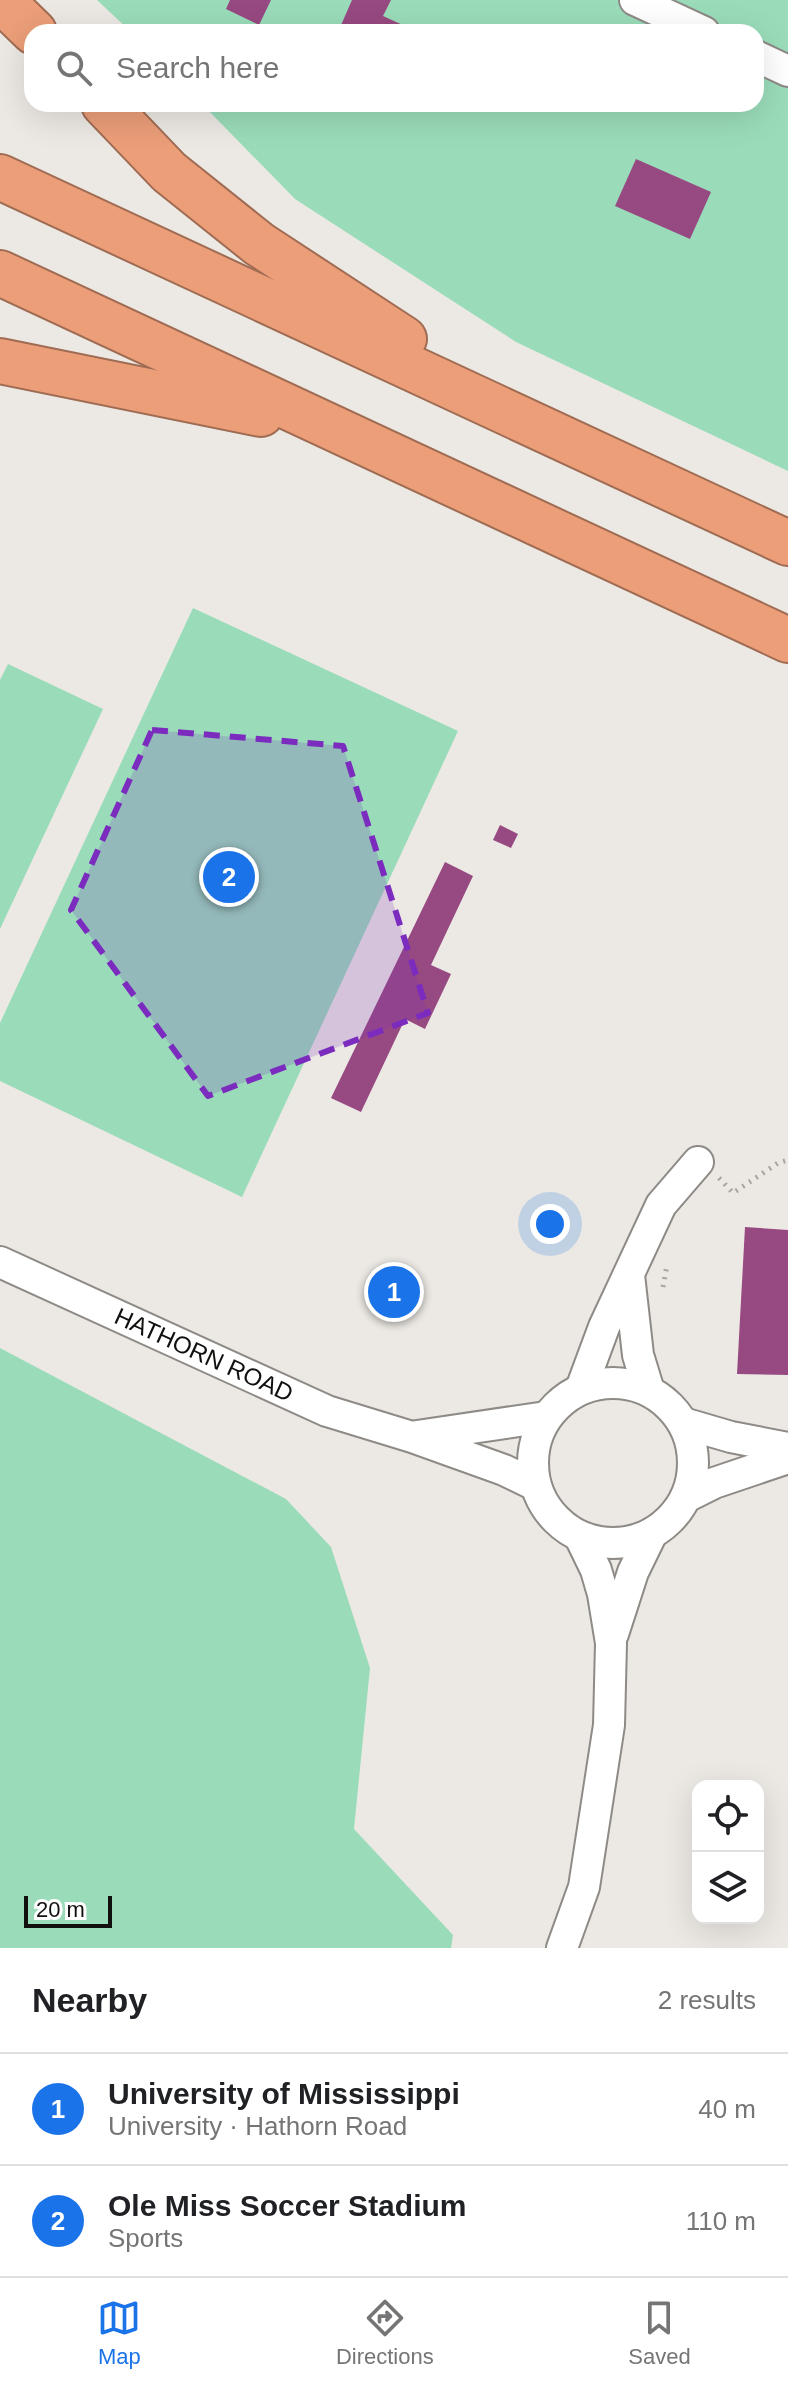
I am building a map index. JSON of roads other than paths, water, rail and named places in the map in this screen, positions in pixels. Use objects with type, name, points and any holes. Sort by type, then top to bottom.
[{"type":"highway","points":[[1,0],[26,24]]},
{"type":"highway","points":[[112,112],[169,172],[259,244],[555,434]]},
{"type":"highway","points":[[0,177],[788,543]]},
{"type":"highway","points":[[0,273],[788,640]]},
{"type":"highway","points":[[0,361],[342,432]]},
{"type":"street","points":[[635,0],[687,24]]},
{"type":"street","points":[[581,1389],[604,1327],[661,1205],[704,1175]]},
{"type":"street","name":"HATHORN ROAD","points":[[0,1262],[327,1411],[412,1437],[504,1470],[535,1485]]},
{"type":"street","points":[[629,1270],[638,1355],[649,1391]]},
{"type":"street","points":[[602,1383],[626,1383],[649,1391],[668,1405],[683,1423],[692,1447],[693,1472],[686,1497],[672,1518],[652,1533],[629,1542],[603,1543],[580,1537],[560,1524],[544,1506],[535,1485],[532,1461],[535,1438],[546,1417],[561,1400],[581,1389],[602,1383]]},
{"type":"street","name":"HATHORN ROAD","points":[[412,1437],[546,1417]]},
{"type":"street","points":[[683,1423],[731,1437],[788,1448]]},
{"type":"street","points":[[686,1497],[714,1483],[788,1458]]},
{"type":"street","points":[[611,1643],[633,1572],[652,1533]]},
{"type":"street","points":[[562,1948],[584,1887],[609,1725],[611,1643],[596,1570],[580,1537]]},
{"type":"place","name":"Ole Miss Soccer Stadium","points":[[229,877]]},
{"type":"place","name":"University of Mississippi","points":[[394,1292]]}]
